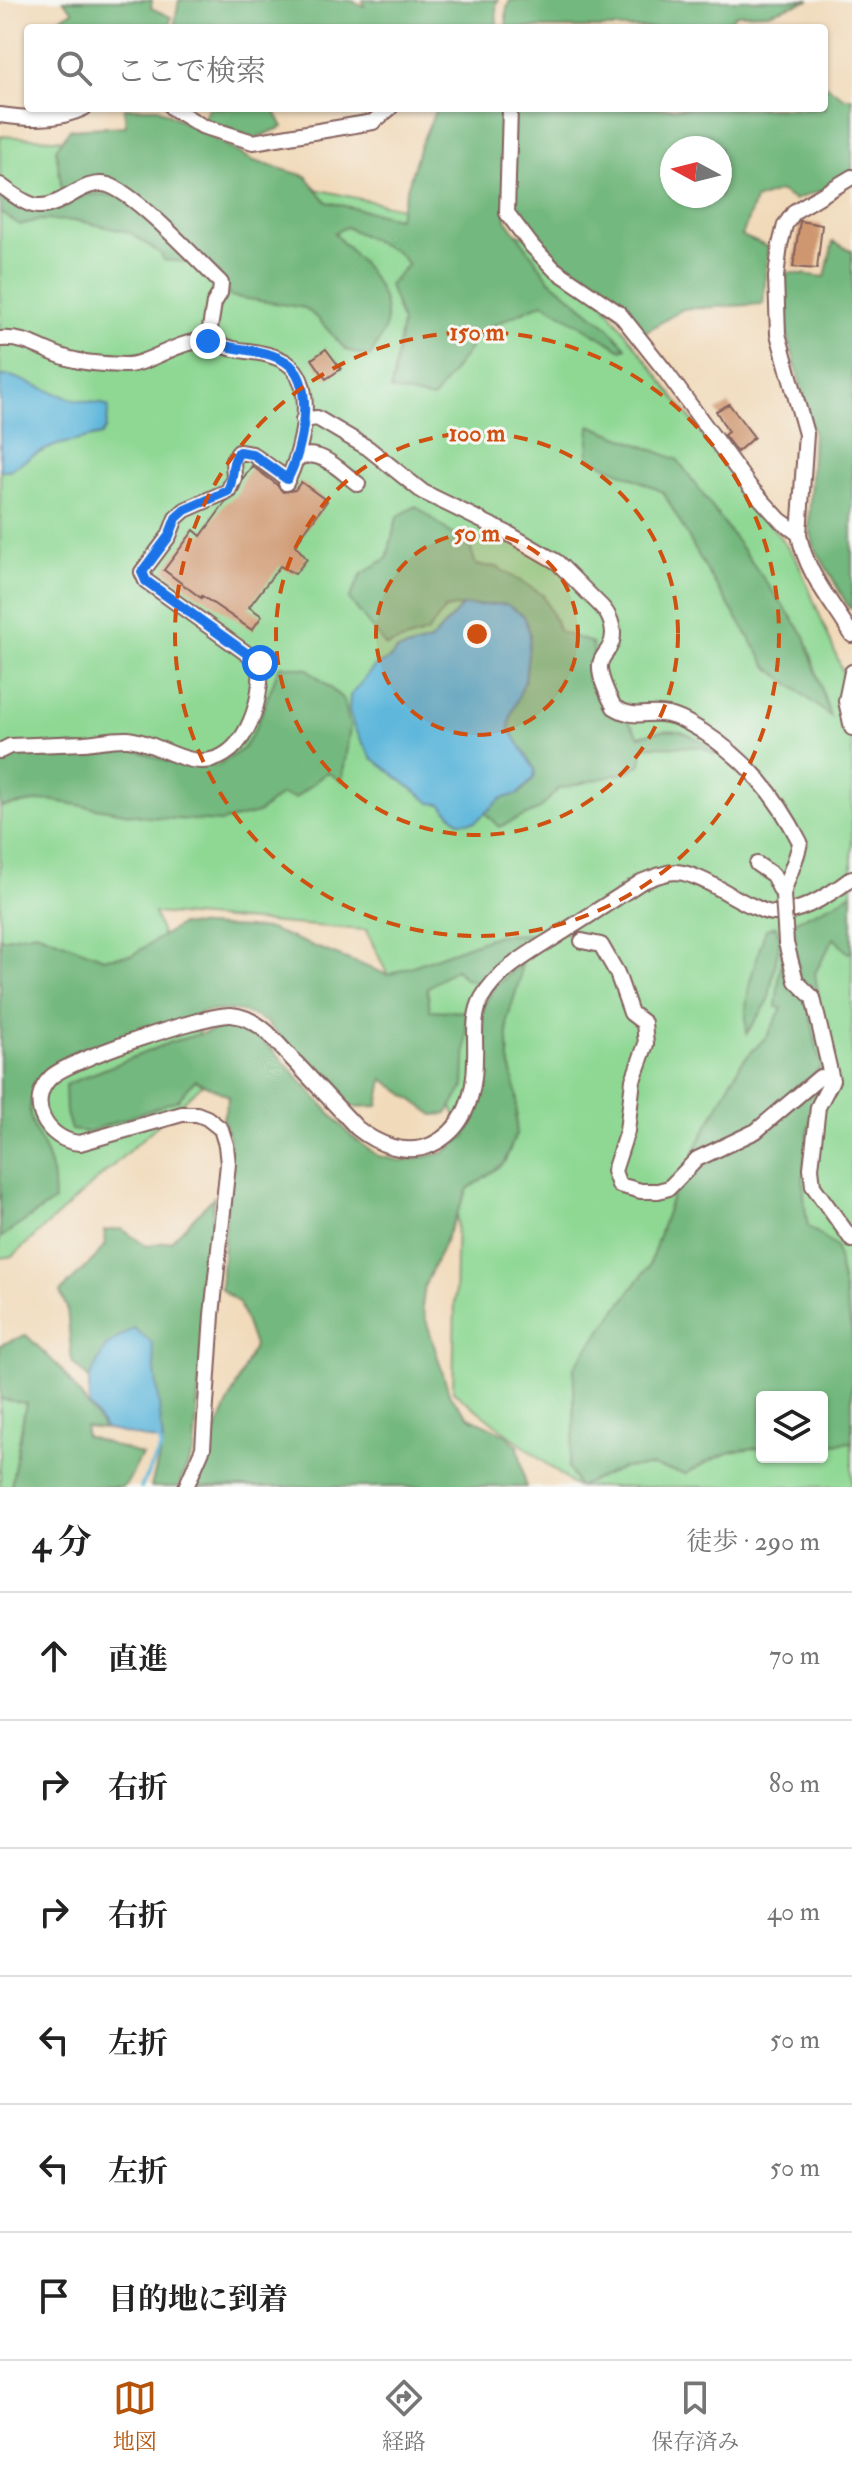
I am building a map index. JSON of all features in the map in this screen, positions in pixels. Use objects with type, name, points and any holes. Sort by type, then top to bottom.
[{"type":"street","points":[[0,115],[37,119],[76,112]]},
{"type":"street","points":[[179,112],[202,126],[253,142],[373,122],[385,112]]},
{"type":"street","points":[[510,112],[507,213],[554,269],[620,314],[750,487],[780,520],[799,534]]},
{"type":"street","points":[[852,177],[795,211],[785,225],[776,277],[778,334],[806,434],[799,534],[804,557],[852,635]]},
{"type":"street","points":[[0,185],[37,206],[67,197],[94,184],[108,185],[127,195],[221,283],[214,303],[208,341]]},
{"type":"street","points":[[0,339],[22,339],[74,360],[128,365],[192,342],[208,341],[284,361],[302,382],[303,420],[297,459],[286,481],[252,454],[239,452],[233,460],[234,478],[228,491],[185,510],[176,518],[169,536],[142,572],[146,581],[260,663],[262,679],[252,719],[242,739],[210,761],[192,760],[128,739],[10,746],[0,751]]},
{"type":"street","points":[[303,420],[317,418],[368,448],[423,492],[509,534],[557,562],[609,615],[612,640],[601,659],[600,669],[614,707],[627,715],[668,714],[689,723],[721,744],[767,787],[800,842],[783,895],[786,943],[796,981],[813,998],[832,1080],[818,1107],[811,1168],[813,1186],[852,1240]]},
{"type":"street","points":[[297,459],[306,453],[317,454],[358,484]]},
{"type":"street","points":[[851,675],[846,701],[852,728]]},
{"type":"street","points":[[757,864],[773,875],[783,895]]},
{"type":"street","points":[[186,1487],[203,1448],[212,1315],[226,1190],[226,1145],[221,1129],[197,1114],[182,1114],[80,1143],[70,1142],[51,1132],[40,1111],[43,1087],[51,1077],[86,1058],[189,1023],[227,1015],[243,1016],[268,1033],[370,1138],[399,1148],[424,1147],[438,1141],[456,1125],[467,1109],[473,1094],[475,1020],[482,998],[500,976],[641,882],[676,872],[777,914],[814,902],[852,878]]},
{"type":"street","points":[[582,941],[601,945],[617,973],[631,1013],[644,1023],[646,1044],[633,1080],[627,1131],[614,1171],[619,1185],[641,1191],[669,1188],[697,1159],[756,1131],[820,1077],[832,1080]]},
{"type":"green space","points":[[63,0],[152,0],[151,8],[171,17],[170,24],[57,24],[57,20],[73,11]]},
{"type":"green space","points":[[179,0],[350,0],[364,6],[363,0],[498,0],[497,24],[175,24]]},
{"type":"green space","points":[[510,0],[810,0],[768,13],[737,14],[725,24],[507,24]]},
{"type":"green space","points":[[828,87],[845,98],[852,98],[852,172],[828,188],[794,200],[779,191],[755,200],[742,236],[768,247],[763,304],[683,309],[642,334],[580,282],[558,257],[545,252],[509,214],[514,112],[828,112]]},
{"type":"green space","points":[[124,112],[165,112],[254,161],[306,176],[327,202],[398,218],[420,146],[435,112],[503,112],[506,219],[549,279],[608,327],[626,347],[622,350],[543,303],[484,329],[433,399],[391,390],[402,322],[389,285],[408,264],[397,252],[346,227],[334,233],[370,273],[386,309],[382,336],[370,357],[346,350],[305,308],[229,296],[218,273],[126,188],[62,192],[56,149],[70,129],[126,126]]},
{"type":"green space","points":[[206,112],[275,112],[283,127],[255,138],[203,120]]},
{"type":"green space","points":[[0,136],[105,142],[558,243],[797,560],[852,694],[852,1487],[576,1487],[453,1391],[459,1122],[366,930],[154,913],[214,1074],[13,1256],[0,1258]]},
{"type":"green space","points":[[0,189],[29,209],[87,194],[120,196],[197,263],[164,260],[161,254],[129,232],[79,221],[38,220],[20,225],[0,212]]},
{"type":"green space","points":[[833,242],[852,251],[852,608],[849,608],[814,546],[809,524],[813,431],[782,314],[786,272],[825,277]]},
{"type":"green space","points":[[590,425],[678,460],[805,636],[830,716],[767,666],[706,569],[663,492],[588,457]]},
{"type":"green space","points":[[416,506],[471,549],[476,565],[497,567],[543,595],[560,632],[592,643],[605,711],[627,719],[639,736],[677,731],[712,748],[714,754],[702,747],[644,746],[641,764],[627,772],[558,789],[540,809],[499,827],[485,813],[501,798],[519,794],[534,778],[535,770],[509,728],[525,680],[530,634],[462,606],[445,609],[427,633],[386,646],[349,599],[362,574],[387,558],[397,517]]},
{"type":"green space","points":[[280,665],[308,669],[344,700],[350,727],[342,781],[327,772],[295,798],[280,795],[258,813],[220,822],[148,817],[49,800],[0,807],[0,753],[44,745],[136,750],[166,761],[217,766],[244,748],[256,727]]},
{"type":"green space","points":[[852,893],[852,952],[848,953],[834,938],[815,973],[818,994],[800,981],[791,923]]},
{"type":"green space","points":[[180,925],[269,929],[388,975],[498,935],[539,934],[543,939],[479,984],[465,979],[456,969],[427,988],[430,1010],[467,1012],[464,1086],[447,1114],[434,1115],[383,1079],[378,1106],[349,1107],[266,1022],[236,1011],[203,1012],[50,1071],[38,1087],[30,1111],[31,1121],[51,1169],[54,1201],[0,1238],[0,939],[36,932],[104,958],[132,955]]},
{"type":"green space","points":[[776,926],[780,939],[768,1002],[747,1033],[746,1007],[754,967],[766,929]]},
{"type":"green space","points":[[782,951],[807,1000],[821,1067],[757,1125],[698,1155],[694,1151],[741,1063],[768,1035],[782,1008],[776,1007]]},
{"type":"green space","points":[[521,964],[507,1021],[509,1060],[517,1095],[516,1135],[504,1163],[468,1189],[425,1285],[422,1307],[450,1396],[469,1417],[505,1434],[518,1446],[526,1487],[195,1487],[214,1435],[254,1346],[239,1303],[221,1289],[230,1141],[223,1118],[229,1096],[195,1080],[178,1100],[88,1132],[71,1130],[66,1113],[65,1085],[171,1042],[225,1027],[245,1029],[272,1049],[350,1135],[378,1156],[403,1161],[443,1153],[466,1136],[476,1106],[481,1058],[479,1022],[487,999],[497,985]]},
{"type":"green space","points":[[820,1084],[805,1154],[805,1208],[808,1226],[836,1247],[852,1334],[852,1442],[828,1444],[828,1391],[756,1391],[756,1449],[731,1452],[686,1474],[652,1466],[622,1468],[578,1487],[568,1467],[574,1431],[574,1367],[649,1266],[676,1184],[695,1163]]},
{"type":"green space","points":[[214,1197],[194,1451],[178,1487],[151,1487],[163,1442],[106,1347],[89,1379],[72,1362],[67,1308],[60,1292],[106,1243],[104,1231],[122,1229],[146,1246],[171,1241]]},
{"type":"green space","points":[[26,1335],[60,1368],[105,1429],[85,1427],[85,1436],[142,1455],[122,1487],[11,1487],[26,1403],[0,1399],[0,1345]]},
{"type":"green space","points":[[0,1399],[26,1403],[11,1487],[0,1487]]},
{"type":"water","points":[[0,376],[11,376],[74,400],[103,404],[109,407],[106,428],[101,435],[57,445],[9,470],[0,470]]},
{"type":"water","points":[[506,604],[524,616],[530,634],[525,680],[509,728],[535,770],[534,778],[518,794],[501,799],[475,822],[459,822],[441,804],[431,803],[372,758],[354,728],[349,710],[350,696],[375,666],[389,659],[396,651],[430,641],[462,606]]},
{"type":"water","points":[[134,1328],[152,1343],[163,1442],[105,1429],[89,1405],[89,1379],[106,1346]]},
{"type":"building","points":[[800,221],[822,225],[817,269],[793,267]]},
{"type":"building","points":[[326,349],[341,369],[326,379],[312,359]]},
{"type":"building","points":[[729,404],[754,437],[737,452],[724,435],[728,432],[716,411]]},
{"type":"building","points":[[252,466],[283,492],[295,490],[301,482],[327,501],[295,545],[307,559],[295,574],[280,566],[249,607],[262,616],[252,630],[164,570],[194,530],[201,536],[225,503],[236,496]]},
{"type":"waterway","points":[[141,1487],[161,1448],[158,1439]]},
{"type":"route","points":[[208,341],[284,361],[293,369],[302,382],[304,401],[295,465],[287,479],[252,454],[239,452],[233,460],[234,478],[228,491],[185,510],[176,518],[169,536],[142,572],[146,581],[260,663]]}]
